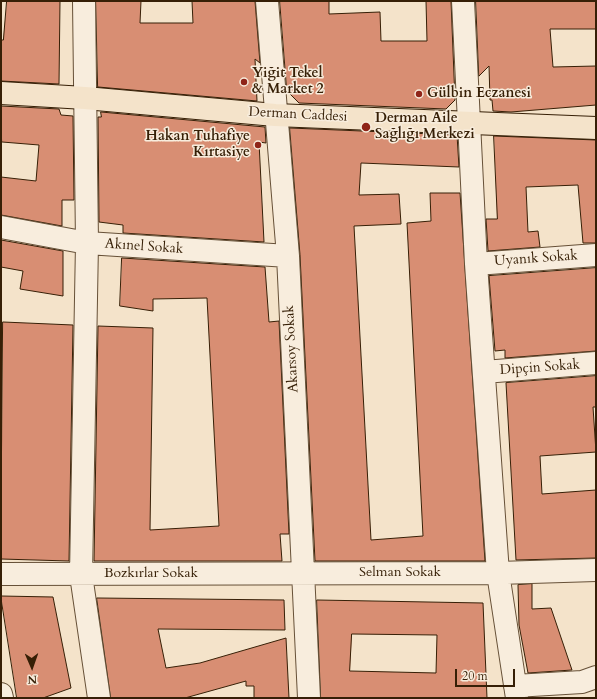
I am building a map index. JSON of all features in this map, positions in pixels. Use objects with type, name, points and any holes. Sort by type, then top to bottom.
[{"type":"main road","name":"Derman Caddesi","points":[[1,93],[86,98],[276,115],[596,128]]},
{"type":"street","points":[[84,1],[87,243],[81,575],[99,698]]},
{"type":"street","name":"Akarsoy Sokak","points":[[267,1],[288,256],[309,698]]},
{"type":"street","points":[[463,1],[476,264],[498,573],[516,692],[582,682],[596,677]]},
{"type":"street","name":"Akınel Sokak","points":[[1,227],[87,243],[288,256]]},
{"type":"street","name":"Uyanık Sokak","points":[[476,264],[596,255]]},
{"type":"street","name":"Dipçin Sokak","points":[[484,372],[596,364]]},
{"type":"street","name":"Selman Sokak","points":[[302,573],[498,573],[596,570]]},
{"type":"street","name":"Bozkırlar Sokak","points":[[1,574],[81,575],[302,573]]},
{"type":"street","points":[[1,694],[2,698]]},
{"type":"building","points":[[7,1],[60,1],[59,84],[1,81],[1,40],[3,40]]},
{"type":"building","points":[[96,1],[141,1],[140,23],[193,23],[192,1],[255,1],[260,63],[255,59],[257,101],[98,87]]},
{"type":"building","points":[[280,1],[329,1],[329,14],[380,12],[381,41],[427,41],[426,1],[451,1],[455,100],[446,109],[299,103],[287,91]]},
{"type":"building","points":[[476,1],[596,1],[596,29],[550,29],[553,67],[596,66],[596,105],[511,112],[493,111],[492,100],[490,100],[489,66],[479,76]]},
{"type":"building","points":[[1,106],[59,109],[61,115],[73,116],[74,200],[62,200],[62,226],[1,215],[1,177],[36,181],[39,145],[2,142]]},
{"type":"building","points":[[101,112],[265,127],[266,143],[259,142],[264,242],[123,233],[123,225],[99,222],[98,117],[101,117]]},
{"type":"building","points":[[290,128],[457,135],[459,167],[361,163],[359,195],[399,194],[401,224],[354,226],[371,540],[423,536],[407,223],[431,221],[430,193],[460,193],[485,561],[315,561],[300,255]]},
{"type":"building","points":[[494,136],[596,140],[596,243],[583,243],[578,185],[526,187],[528,232],[538,231],[540,247],[488,251],[486,219],[497,219]]},
{"type":"building","points":[[1,240],[63,251],[63,296],[20,289],[23,271],[1,267]]},
{"type":"building","points":[[122,258],[265,267],[269,322],[279,321],[289,534],[280,534],[282,561],[94,561],[98,326],[153,328],[150,530],[219,526],[207,298],[153,299],[153,311],[120,306]]},
{"type":"building","points":[[596,268],[596,351],[505,358],[505,350],[495,351],[489,276]]},
{"type":"building","points":[[3,322],[73,325],[69,561],[1,559]]},
{"type":"building","points":[[596,376],[596,407],[593,407],[596,452],[540,456],[542,494],[596,490],[596,558],[516,560],[506,383]]},
{"type":"building","points":[[532,584],[532,609],[551,608],[572,670],[528,673],[519,625],[518,585]]},
{"type":"building","points":[[1,596],[53,597],[71,688],[43,698],[17,698]]},
{"type":"building","points":[[97,598],[284,600],[285,630],[158,629],[166,668],[200,663],[286,638],[289,698],[254,698],[254,686],[246,686],[246,681],[185,698],[111,698]]},
{"type":"building","points":[[317,600],[483,603],[487,698],[321,698]],"holes":[[[352,634],[437,635],[436,673],[350,671]]]},
{"type":"place","name":"Yiğit Tekel & Market 2","points":[[244,82]]},
{"type":"place","name":"Gülbin Eczanesi","points":[[419,94]]},
{"type":"place","name":"Derman Aile Sağlığı Merkezi","points":[[366,127]]},
{"type":"place","name":"Hakan Tuhafiye Kırtasiye","points":[[258,145]]}]
